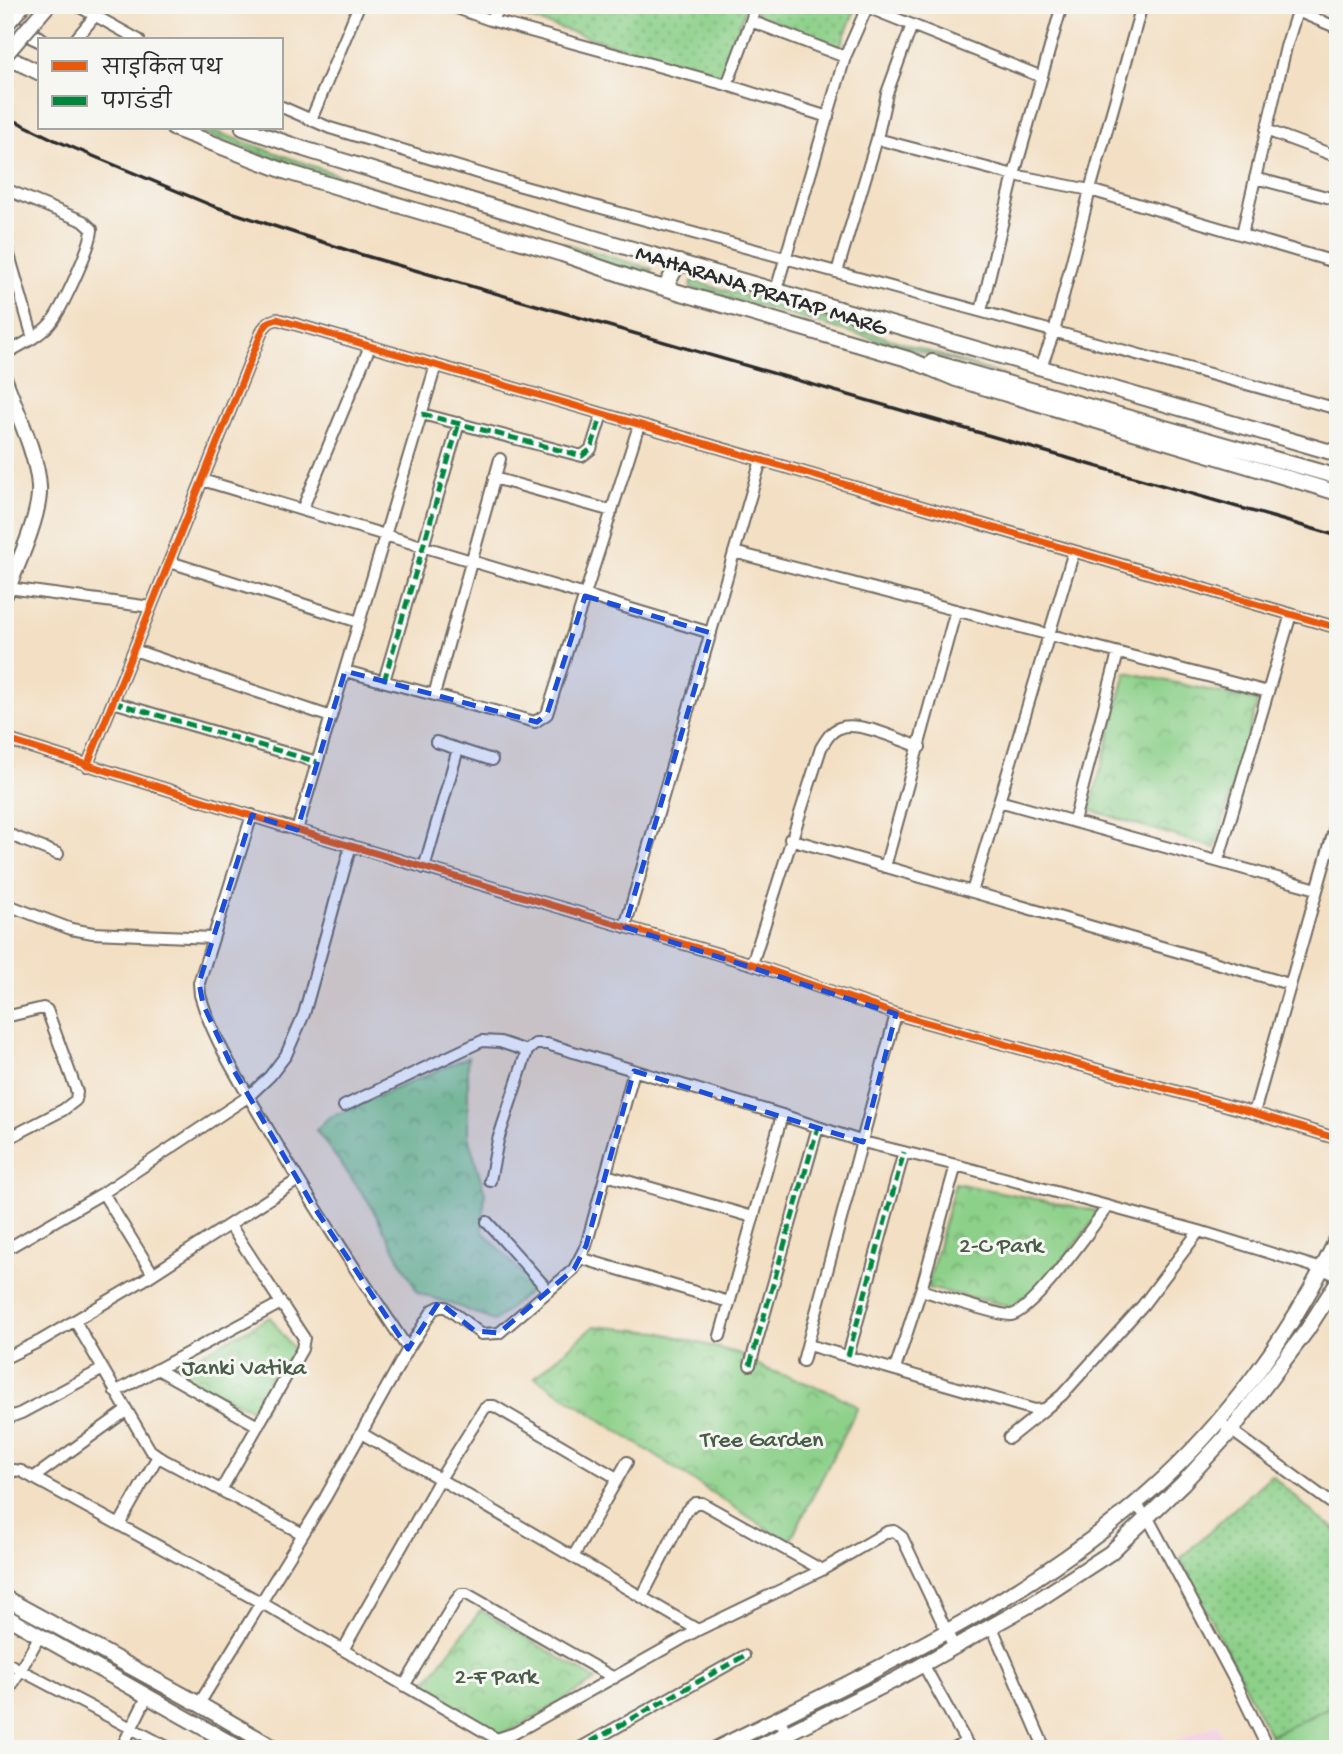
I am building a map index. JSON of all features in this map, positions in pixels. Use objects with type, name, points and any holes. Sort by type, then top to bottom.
[{"type":"street","points":[[23,5],[5,24],[38,39]]},
{"type":"street","points":[[38,72],[5,55],[48,5]]},
{"type":"street","points":[[76,5],[135,38]]},
{"type":"street","points":[[77,38],[104,5]]},
{"type":"street","points":[[311,120],[359,5]]},
{"type":"street","points":[[448,5],[490,20],[727,85],[828,117]]},
{"type":"street","points":[[490,20],[504,5]]},
{"type":"street","points":[[727,85],[756,5]]},
{"type":"street","points":[[981,312],[1014,175],[1062,5]]},
{"type":"street","points":[[776,290],[845,57],[867,6],[1042,77]]},
{"type":"street","points":[[1041,367],[1054,332],[1140,6]]},
{"type":"street","points":[[1242,234],[1286,47],[1298,8],[1338,28]]},
{"type":"street","points":[[751,21],[845,57]]},
{"type":"street","points":[[837,272],[877,139],[887,93],[912,25]]},
{"type":"street","points":[[284,108],[330,128],[521,186],[1338,409]]},
{"type":"street","name":"MAHARANA PRATAP MARG","points":[[178,130],[288,172],[562,254],[665,288],[908,359],[956,379],[1338,492]]},
{"type":"street","name":"MAHARANA PRATAP MARG","points":[[249,130],[679,262],[1338,454]]},
{"type":"street","points":[[1266,130],[1338,156]]},
{"type":"street","points":[[877,139],[1014,175],[1090,190],[1338,263]]},
{"type":"street","points":[[1255,178],[1338,200]]},
{"type":"street","points":[[5,189],[83,221],[92,229],[89,244],[57,314],[43,331],[5,354]]},
{"type":"street","points":[[5,241],[33,338]]},
{"type":"street","points":[[665,288],[679,262]]},
{"type":"street","points":[[87,766],[263,329],[269,322],[277,319],[1338,628]]},
{"type":"street","points":[[302,510],[370,346]]},
{"type":"street","points":[[867,348],[959,368],[1338,477]]},
{"type":"street","points":[[297,830],[436,365]]},
{"type":"street","points":[[5,380],[40,490],[33,521],[7,586],[151,607]]},
{"type":"street","points":[[422,414],[582,456],[591,449],[602,414]]},
{"type":"street","points":[[384,681],[459,423]]},
{"type":"street","points":[[345,671],[535,722],[543,718],[547,714],[639,425]]},
{"type":"street","points":[[434,695],[500,458]]},
{"type":"street","points":[[625,927],[761,460]]},
{"type":"street","points":[[494,478],[612,511]]},
{"type":"street","points":[[202,480],[711,633]]},
{"type":"street","points":[[972,892],[1074,551]]},
{"type":"street","points":[[734,552],[1268,692]]},
{"type":"street","points":[[170,562],[359,622]]},
{"type":"street","points":[[885,867],[956,610]]},
{"type":"street","points":[[1218,861],[1291,614]]},
{"type":"street","points":[[134,650],[331,717]]},
{"type":"street","points":[[1074,821],[1118,653]]},
{"type":"street","points":[[113,702],[317,762]]},
{"type":"street","points":[[752,964],[790,839],[821,748],[829,734],[840,727],[856,726],[920,747]]},
{"type":"street","points":[[5,739],[297,830],[752,964],[896,1014],[1254,1113],[1338,1139]]},
{"type":"street","points":[[436,742],[492,760]]},
{"type":"street","points":[[424,868],[458,749]]},
{"type":"street","points":[[999,800],[1317,889]]},
{"type":"street","points":[[252,815],[199,983],[200,995],[233,1069],[298,1180],[408,1349]]},
{"type":"street","points":[[1254,1113],[1338,816]]},
{"type":"street","points":[[5,833],[58,854]]},
{"type":"street","points":[[790,839],[1289,984]]},
{"type":"street","points":[[5,1250],[103,1193],[249,1096],[270,1076],[286,1055],[304,1014],[351,845]]},
{"type":"street","points":[[5,904],[71,929],[93,933],[213,938]]},
{"type":"street","points":[[5,1017],[43,1008],[47,1010],[77,1092],[76,1100],[63,1110],[5,1140]]},
{"type":"street","points":[[803,1361],[896,1014]]},
{"type":"street","points":[[344,1105],[482,1041],[499,1042],[527,1051]]},
{"type":"street","points":[[490,1181],[498,1140],[527,1051],[535,1044],[547,1044],[863,1142],[1199,1231],[1322,1269],[1338,1279],[1307,1330],[1231,1431],[1110,1553],[1035,1602],[954,1647],[755,1749]]},
{"type":"street","points":[[199,1703],[303,1534],[433,1310],[446,1307],[475,1331],[491,1335],[499,1333],[574,1269],[580,1258],[606,1175],[634,1071]]},
{"type":"street","points":[[720,1336],[782,1115]]},
{"type":"street","points":[[750,1365],[818,1127]]},
{"type":"street","points":[[848,1356],[904,1152]]},
{"type":"street","points":[[895,1369],[921,1290],[956,1165]]},
{"type":"street","points":[[606,1175],[753,1217]]},
{"type":"street","points":[[5,1358],[153,1275],[298,1180]]},
{"type":"street","points":[[103,1193],[153,1275]]},
{"type":"street","points":[[921,1290],[1006,1315],[1021,1312],[1055,1274],[1108,1206]]},
{"type":"street","points":[[487,1222],[548,1290]]},
{"type":"street","points":[[221,1490],[304,1343],[300,1332],[230,1225]]},
{"type":"street","points":[[1009,1438],[1062,1395],[1143,1305],[1199,1231]]},
{"type":"street","points":[[716,1749],[945,1632],[1038,1575],[1099,1533],[1135,1504],[1171,1471],[1217,1420],[1292,1321],[1338,1237]]},
{"type":"street","points":[[580,1258],[729,1302]]},
{"type":"street","points":[[116,1392],[281,1303]]},
{"type":"street","points":[[75,1321],[144,1443],[158,1456],[303,1534]]},
{"type":"street","points":[[808,1345],[1035,1410],[1045,1409]]},
{"type":"street","points":[[5,1419],[103,1369]]},
{"type":"street","points":[[157,1369],[258,1426]]},
{"type":"street","points":[[343,1650],[440,1479],[488,1406],[495,1406],[617,1478]]},
{"type":"street","points":[[33,1478],[126,1411]]},
{"type":"street","points":[[1217,1420],[1338,1508]]},
{"type":"street","points":[[361,1433],[698,1630]]},
{"type":"street","points":[[119,1525],[158,1456]]},
{"type":"street","points":[[573,1557],[626,1462]]},
{"type":"street","points":[[5,1480],[14,1470],[21,1471],[262,1602],[496,1739],[515,1733],[698,1630],[822,1570],[880,1535],[894,1531],[898,1532],[954,1647]]},
{"type":"street","points":[[642,1597],[686,1511],[695,1503],[702,1503],[822,1570]]},
{"type":"street","points":[[1135,1504],[1147,1518],[1236,1683],[1268,1749]]},
{"type":"street","points":[[404,1686],[461,1594],[467,1594],[614,1678]]},
{"type":"street","points":[[5,1598],[199,1703],[276,1749]]},
{"type":"street","points":[[5,1616],[241,1749]]},
{"type":"street","points":[[991,1625],[1045,1749]]},
{"type":"street","points":[[5,1698],[40,1635]]},
{"type":"street","points":[[578,1749],[744,1656]]},
{"type":"street","points":[[5,1662],[171,1749]]},
{"type":"street","points":[[923,1664],[968,1745],[953,1749]]},
{"type":"street","points":[[121,1749],[148,1695]]},
{"type":"street","points":[[778,1717],[796,1749]]},
{"type":"highlighted area","points":[[585,596],[711,633],[625,927],[896,1014],[863,1142],[634,1071],[586,1246],[574,1269],[499,1333],[475,1331],[439,1302],[408,1349],[312,1204],[233,1069],[203,1004],[199,983],[252,815],[297,830],[345,671],[537,722],[547,714]]},
{"type":"shaded area","points":[[1217,1724],[1227,1749],[1158,1749]]},
{"type":"green space","points":[[522,5],[746,5],[723,79],[514,14]]},
{"type":"green space","points":[[759,5],[857,5],[840,47],[755,14]]},
{"type":"green space","points":[[195,130],[211,130],[366,185],[652,269],[649,275],[475,224]]},
{"type":"green space","points":[[692,281],[847,325],[1005,376],[690,287]]},
{"type":"green space","points":[[1126,672],[1258,701],[1215,848],[1090,810]]},
{"type":"green space","points":[[468,1057],[468,1136],[485,1193],[482,1231],[535,1287],[494,1321],[418,1293],[369,1202],[316,1130],[328,1118]]},
{"type":"green space","name":"2-C Park","points":[[955,1183],[1101,1212],[1026,1305],[1015,1307],[927,1288]]},
{"type":"green space","name":"Janki Vatika","points":[[270,1317],[294,1350],[260,1414],[173,1372],[175,1368]]},
{"type":"green space","name":"Tree Garden","points":[[594,1326],[659,1332],[740,1354],[766,1369],[831,1392],[858,1407],[789,1543],[535,1377]]},
{"type":"green space","points":[[1271,1475],[1316,1516],[1338,1530],[1338,1703],[1270,1736],[1180,1559]]},
{"type":"green space","name":"2-F Park","points":[[481,1610],[596,1680],[517,1728],[499,1735],[420,1690]]},
{"type":"green space","points":[[1338,1703],[1338,1749],[1276,1749],[1270,1736]]},
{"type":"railway","points":[[5,116],[57,141],[213,206],[359,254],[1338,536]]},
{"type":"marked path","points":[[422,414],[582,456],[591,449],[602,414]]},
{"type":"marked path","points":[[384,681],[459,423]]},
{"type":"marked path","points":[[113,702],[317,762]]},
{"type":"marked path","points":[[750,1365],[818,1127]]},
{"type":"marked path","points":[[848,1356],[904,1152]]},
{"type":"marked path","points":[[578,1749],[744,1656]]},
{"type":"cycle path","points":[[87,766],[263,329],[269,322],[277,319],[1338,628]]},
{"type":"cycle path","points":[[5,739],[297,830],[752,964],[896,1014],[1254,1113],[1338,1139]]}]
